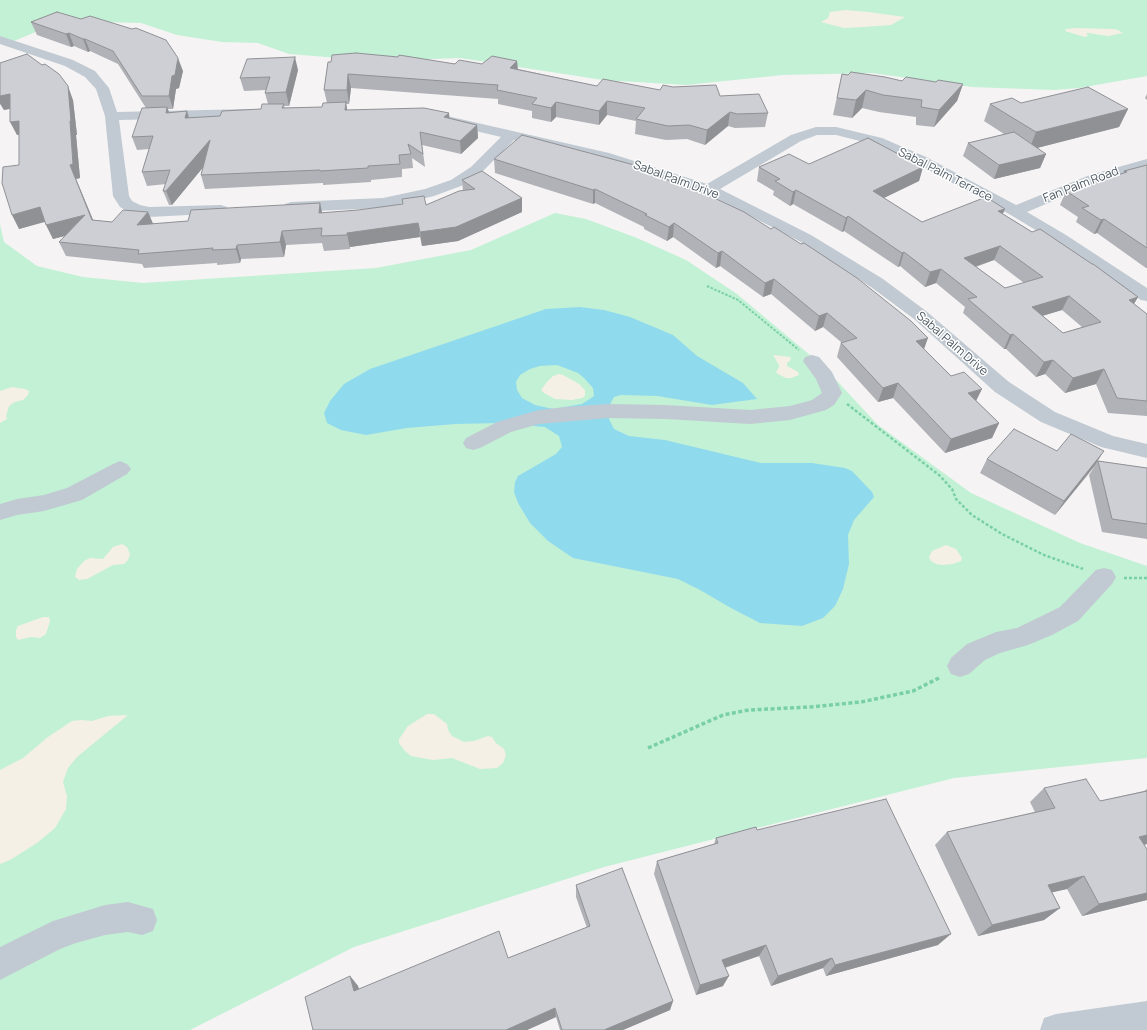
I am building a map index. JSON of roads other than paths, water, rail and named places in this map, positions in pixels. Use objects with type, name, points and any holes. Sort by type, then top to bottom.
[{"type":"street","points":[[0,40],[69,63],[90,74],[102,88],[112,116],[121,196],[126,204],[135,209],[149,212],[234,209]]},
{"type":"street","points":[[112,116],[264,112]]},
{"type":"street","name":"Sabal Palm Drive","points":[[435,117],[604,156],[709,190],[805,238],[865,275],[920,315],[1002,388],[1041,413],[1088,435],[1128,448],[1147,452]]},
{"type":"street","name":"Sabal Palm Terrace","points":[[709,190],[796,138],[816,131],[836,131],[877,141],[921,160],[1015,211],[1080,250],[1147,296]]},
{"type":"street","points":[[273,208],[383,202],[429,193],[456,183],[476,170],[512,134]]},
{"type":"street","name":"Fan Palm Road","points":[[1015,211],[1089,180],[1147,163]]},
{"type":"street","points":[[473,443],[504,426],[539,417],[565,414],[620,411],[750,417],[771,416],[818,405],[827,400],[832,392],[825,377],[812,362]]},
{"type":"street","points":[[0,512],[17,507],[44,503],[74,494],[120,469]]},
{"type":"street","points":[[960,666],[976,652],[996,643],[1019,638],[1043,628],[1069,614],[1104,577]]},
{"type":"street","points":[[0,964],[53,936],[76,928],[105,920],[128,917],[142,920]]},
{"type":"street","points":[[1056,1030],[1147,1017]]},
{"type":"water","points":[[580,307],[604,310],[630,317],[673,335],[697,356],[743,383],[757,399],[712,405],[657,396],[621,395],[614,397],[608,408],[609,419],[614,429],[629,436],[665,440],[761,463],[812,463],[845,468],[852,471],[872,492],[874,497],[854,520],[848,535],[849,564],[843,589],[835,606],[823,618],[802,626],[760,623],[678,579],[573,558],[548,541],[530,523],[518,503],[514,492],[515,482],[518,476],[556,454],[562,447],[559,436],[545,427],[500,423],[456,424],[407,428],[366,435],[341,430],[327,423],[324,413],[330,401],[344,384],[370,369],[546,309]],"holes":[[[557,365],[578,373],[593,388],[594,396],[582,404],[553,409],[535,405],[522,398],[517,390],[516,382],[520,375],[530,369],[540,366]]]}]
